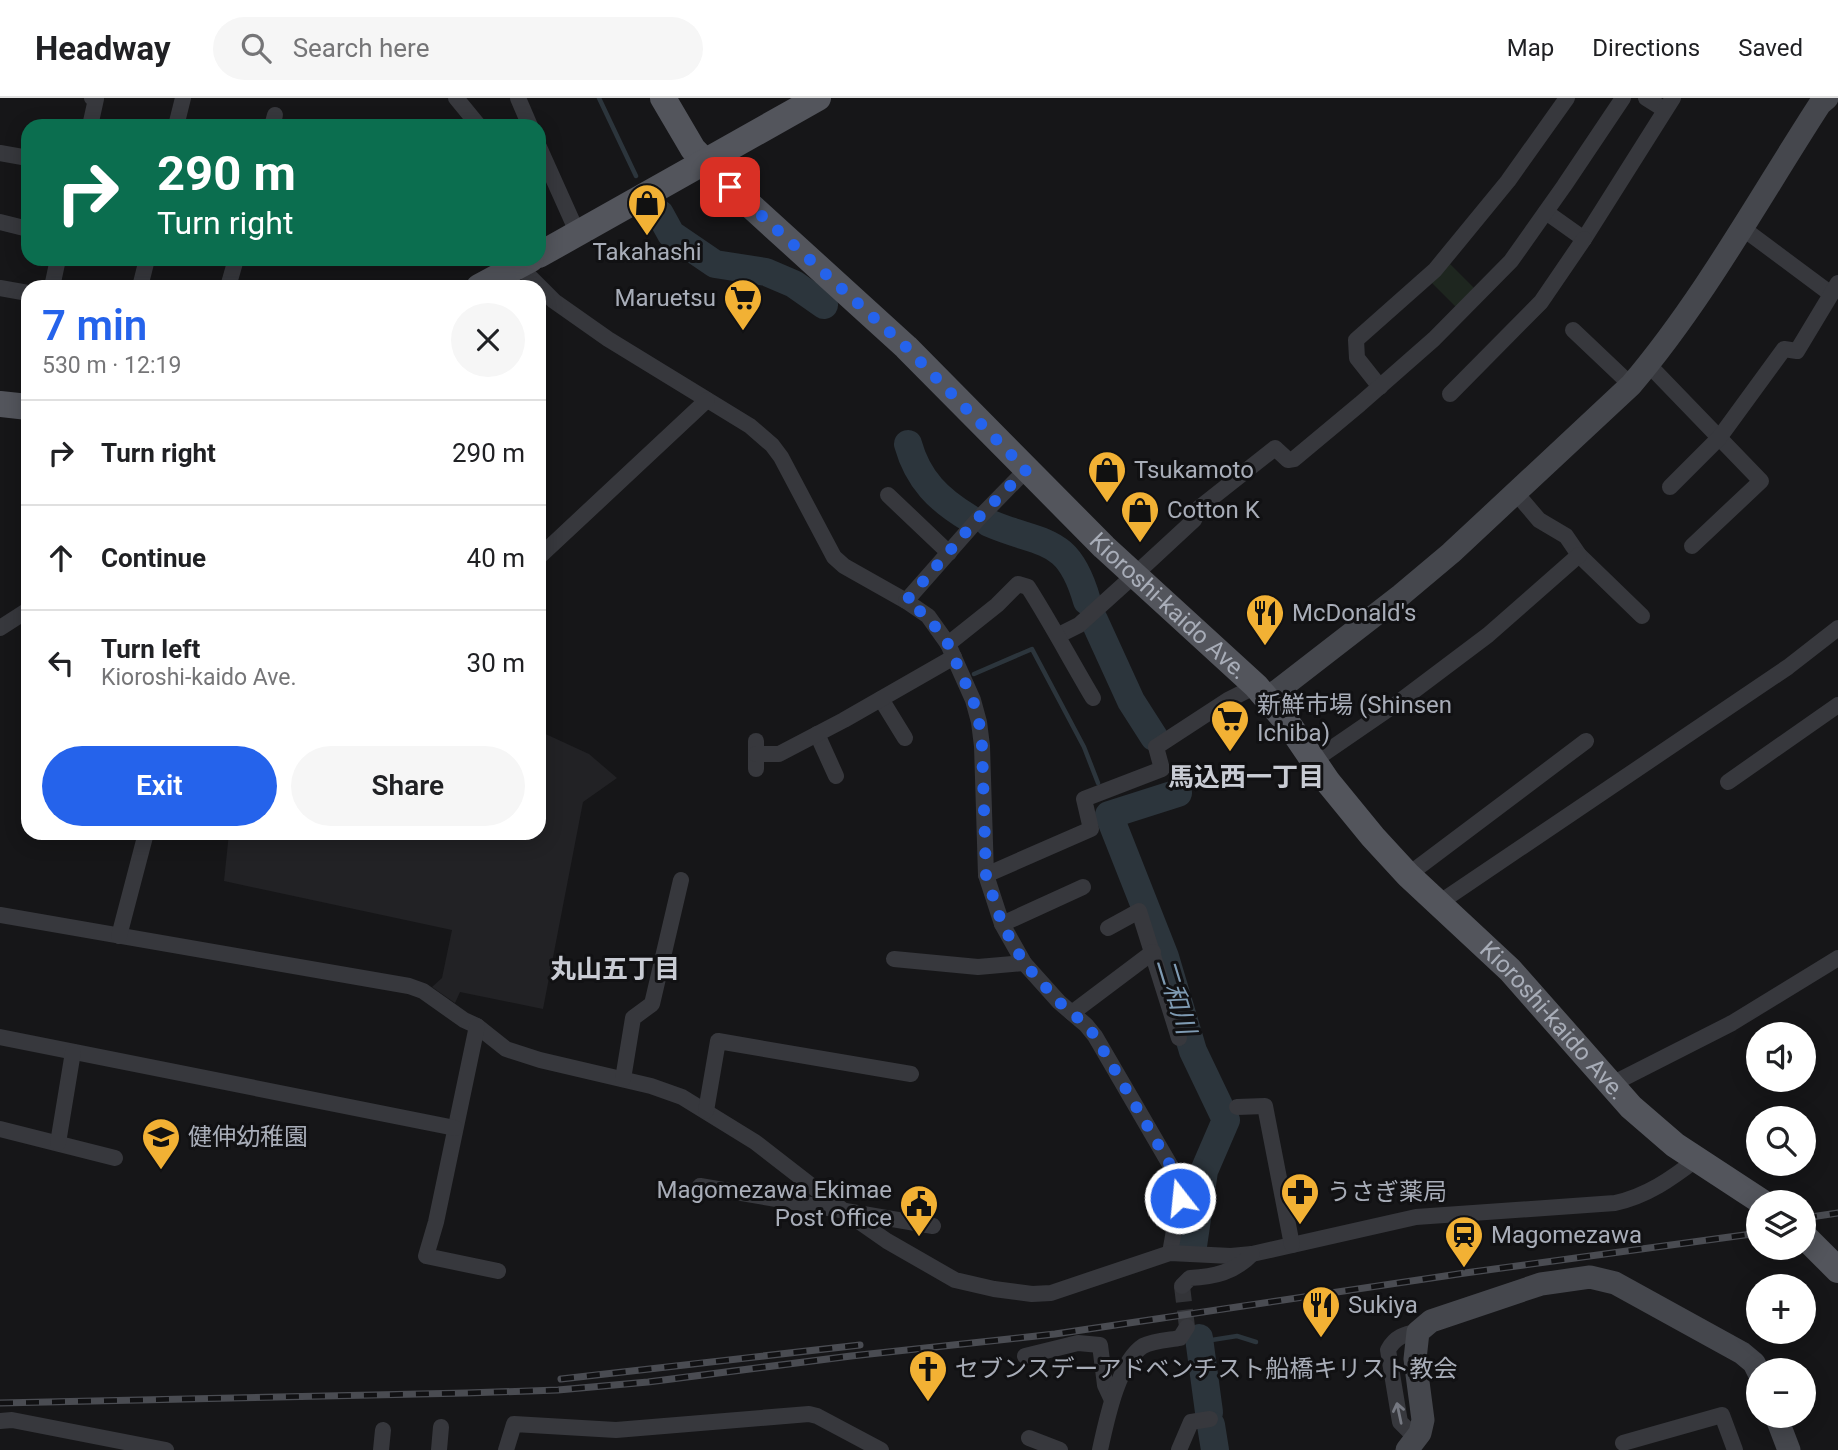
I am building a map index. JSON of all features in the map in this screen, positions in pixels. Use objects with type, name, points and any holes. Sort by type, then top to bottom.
[{"type":"main road","name":"Kioroshi-kaido Ave.","points":[[663,98],[685,140],[704,161],[906,347],[1026,470],[1134,575],[1262,692],[1351,811],[1408,874],[1510,970],[1658,1132],[1746,1192]]},
{"type":"main road","points":[[546,248],[578,234],[818,98]]},
{"type":"main road","points":[[491,280],[514,266]]},
{"type":"main road","points":[[0,404],[21,406]]},
{"type":"main road","points":[[1816,1249],[1838,1270]]},
{"type":"street","points":[[92,98],[96,99],[92,119]]},
{"type":"street","points":[[178,119],[183,98]]},
{"type":"street","points":[[456,98],[473,119]]},
{"type":"street","points":[[518,98],[527,119]]},
{"type":"street","points":[[1380,387],[1357,358],[1356,340],[1435,270],[1508,181],[1567,98]]},
{"type":"street","points":[[1059,635],[1079,625],[1194,520],[1199,508],[1275,448],[1288,460],[1294,459],[1434,339],[1511,261],[1623,98]]},
{"type":"street","points":[[1450,394],[1541,302],[1584,239],[1669,104],[1646,98]]},
{"type":"street","points":[[986,875],[1091,830],[1084,799],[1162,769],[1156,747],[1228,701],[1262,692],[1411,586],[1516,493],[1631,385],[1648,365],[1697,296],[1823,100]]},
{"type":"street","points":[[0,153],[21,157]]},
{"type":"street","points":[[546,163],[578,234]]},
{"type":"street","points":[[1546,212],[1584,239]]},
{"type":"street","points":[[0,222],[21,227]]},
{"type":"street","points":[[1670,487],[1719,438],[1784,349],[1797,351],[1835,288],[1741,227]]},
{"type":"street","points":[[546,281],[554,301],[608,340],[750,426],[772,445],[834,557],[844,566],[906,601],[928,617],[951,650],[973,700],[979,722],[986,875],[1002,924],[1024,963],[1095,1036],[1180,1182],[1180,1198],[1170,1253]]},
{"type":"street","points":[[0,288],[21,292]]},
{"type":"street","points":[[1573,330],[1631,385]]},
{"type":"street","points":[[1648,365],[1761,481],[1692,546]]},
{"type":"street","points":[[546,551],[707,400]]},
{"type":"street","points":[[906,601],[1026,470]]},
{"type":"street","points":[[1516,493],[1539,520],[1566,536],[1579,555],[1642,616]]},
{"type":"street","points":[[888,495],[949,553]]},
{"type":"street","points":[[1313,761],[1399,702],[1488,635],[1579,555]]},
{"type":"street","points":[[756,755],[779,754],[881,699],[951,650],[1018,584],[1028,587],[1059,635],[1065,652],[1093,698]]},
{"type":"street","points":[[0,628],[21,614]]},
{"type":"street","points":[[1438,903],[1788,667],[1838,628]]},
{"type":"street","points":[[881,699],[905,738]]},
{"type":"street","points":[[1728,782],[1838,705]]},
{"type":"street","points":[[817,734],[836,776]]},
{"type":"street","points":[[1408,874],[1586,741]]},
{"type":"street","points":[[119,936],[144,840]]},
{"type":"street","points":[[623,1079],[633,1018],[652,1004],[681,880]]},
{"type":"street","points":[[1002,924],[1083,887]]},
{"type":"street","points":[[1108,928],[1139,911],[1179,1038]]},
{"type":"street","points":[[0,915],[409,986],[423,991],[477,1026],[506,1049],[682,1097],[755,1142],[887,1241],[955,1280],[994,1289],[1032,1294],[1051,1293],[1170,1253],[1210,1257],[1252,1254],[1416,1217],[1623,1201],[1654,1190],[1696,1159]]},
{"type":"street","points":[[1072,1013],[1153,952]]},
{"type":"street","points":[[1612,1084],[1732,1023],[1838,958]]},
{"type":"street","points":[[894,959],[978,967],[1024,963]]},
{"type":"street","points":[[477,1026],[436,1222],[426,1256],[498,1271]]},
{"type":"street","points":[[0,1037],[455,1128]]},
{"type":"street","points":[[706,1111],[718,1041],[911,1074]]},
{"type":"street","points":[[58,1143],[73,1052]]},
{"type":"street","points":[[1237,1107],[1265,1106],[1292,1245]]},
{"type":"street","points":[[0,1129],[115,1158]]},
{"type":"street","points":[[700,1186],[933,1226]]},
{"type":"street","points":[[1182,1286],[1189,1278],[1218,1275],[1237,1267],[1252,1254]]},
{"type":"street","points":[[1413,1442],[1423,1410],[1415,1348],[1418,1332],[1432,1321],[1529,1288],[1590,1277],[1615,1283],[1748,1358]]},
{"type":"street","points":[[1100,1450],[1112,1400],[1130,1361],[1145,1345],[1180,1338],[1187,1327]]},
{"type":"street","points":[[1025,1356],[1078,1343],[1100,1345],[1105,1385],[1112,1400]]},
{"type":"street","points":[[506,1450],[514,1424],[616,1430],[809,1414],[881,1450]]},
{"type":"street","points":[[1623,1443],[1722,1415],[1735,1450]]},
{"type":"street","points":[[1180,1450],[1191,1422],[1210,1419]]},
{"type":"street","points":[[0,1421],[12,1420],[166,1450]]},
{"type":"street","points":[[439,1450],[441,1427]]},
{"type":"street","points":[[1781,1428],[1790,1450]]},
{"type":"street","points":[[381,1450],[383,1430]]},
{"type":"street","points":[[1657,1434],[1661,1450]]},
{"type":"street","points":[[1028,1438],[1060,1450]]},
{"type":"shaded area","points":[[1449,263],[1476,290],[1458,309],[1430,281]]},
{"type":"shaded area","points":[[546,734],[589,754],[617,778],[583,802],[543,1009],[460,992],[455,1003],[432,987],[442,978],[452,930],[224,881],[228,840],[546,840]]},
{"type":"waterway","name":"二和川","points":[[599,98],[636,176]]},
{"type":"waterway","name":"二和川","points":[[660,214],[671,234],[715,264],[766,272],[794,284],[824,305]]},
{"type":"waterway","name":"二和川","points":[[908,444],[912,457],[931,488],[969,518]]},
{"type":"waterway","name":"二和川","points":[[989,523],[1038,540],[1062,553],[1080,579],[1087,601]]},
{"type":"waterway","name":"二和川","points":[[1094,620],[1131,701],[1154,737]]},
{"type":"waterway","points":[[974,674],[1032,649],[1084,747],[1098,783]]},
{"type":"waterway","name":"二和川","points":[[1178,793],[1109,815],[1165,957],[1193,1051],[1226,1120],[1204,1171],[1193,1246]]},
{"type":"waterway","points":[[1199,1342],[1237,1336],[1256,1342]]},
{"type":"waterway","name":"二和川","points":[[1199,1338],[1209,1412]]},
{"type":"waterway","name":"二和川","points":[[1211,1425],[1215,1450]]},
{"type":"tunnel","points":[[1182,1286],[1187,1327]]},
{"type":"railway","points":[[1816,1216],[1838,1213]]},
{"type":"railway","points":[[0,1403],[466,1393],[558,1390],[648,1382],[1055,1334],[1465,1273],[1746,1235]]},
{"type":"railway","points":[[561,1379],[860,1345]]},
{"type":"place","name":"Takahashi","points":[[647,237]]},
{"type":"place","name":"Maruetsu","points":[[743,332]]},
{"type":"place","name":"Tsukamoto","points":[[1107,504]]},
{"type":"place","name":"Cotton K","points":[[1140,544]]},
{"type":"place","name":"McDonald's","points":[[1265,647]]},
{"type":"place","name":"新鮮市場 (Shinsen Ichiba)","points":[[1230,753]]},
{"type":"place","name":"健伸幼稚園","points":[[161,1171]]},
{"type":"place","name":"うさぎ薬局","points":[[1300,1226]]},
{"type":"place","name":"Magomezawa Ekimae Post Office","points":[[919,1238]]},
{"type":"place","name":"Magomezawa","points":[[1464,1269]]},
{"type":"place","name":"Sukiya","points":[[1321,1339]]},
{"type":"place","name":"セブンスデーアドベンチスト船橋キリスト教会","points":[[928,1403]]},
{"type":"district","name":"馬込西一丁目","points":[[1246,777]]},
{"type":"district","name":"丸山五丁目","points":[[615,969]]},
{"type":"route","points":[[730,187],[906,347],[1026,470],[979,517],[974,526],[906,601],[936,624],[973,700],[982,746],[987,883],[1002,924],[1024,963],[1059,1002],[1095,1036],[1180,1182],[1180,1198]]}]
